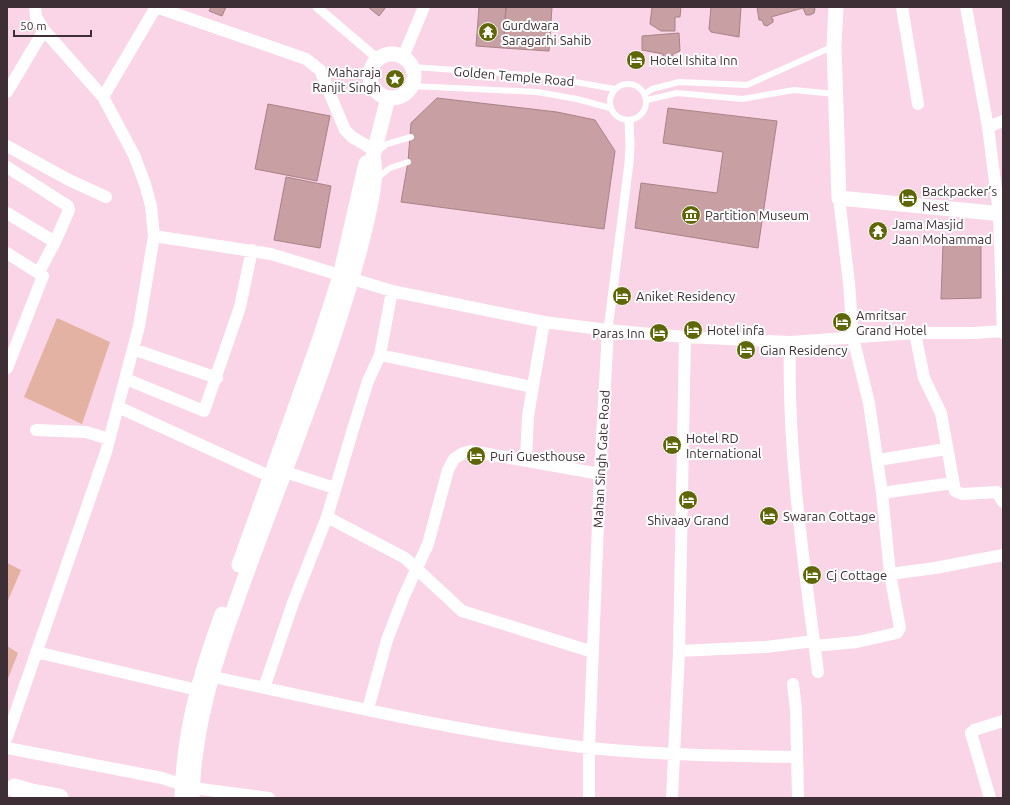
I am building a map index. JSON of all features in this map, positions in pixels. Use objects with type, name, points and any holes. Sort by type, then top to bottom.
[{"type":"main road","points":[[13,790],[59,798]]},
{"type":"street","points":[[8,734],[109,439],[133,349],[154,236],[151,206],[145,184],[134,155],[103,97],[44,30],[36,17],[35,7]]},
{"type":"street","points":[[103,97],[156,7],[306,59],[314,64],[320,70],[345,130],[373,153]]},
{"type":"street","points":[[316,7],[378,59]]},
{"type":"street","points":[[408,62],[390,54],[378,59],[371,71],[372,85],[376,91],[388,98],[402,96],[412,86],[414,77],[408,62],[424,7]]},
{"type":"street","points":[[679,651],[857,642],[898,632],[900,625],[890,574],[878,460],[869,403],[853,338],[849,283],[839,198],[834,46],[836,7]]},
{"type":"street","points":[[902,7],[918,104]]},
{"type":"street","points":[[154,236],[252,250],[298,262],[392,291],[544,322],[608,330],[685,337],[790,342],[915,332],[1003,332],[1001,214],[988,127],[966,7]]},
{"type":"street","points":[[7,92],[44,30]]},
{"type":"street","points":[[185,793],[195,757],[202,691],[206,676],[232,612],[278,474],[335,334],[346,278],[368,216],[375,166],[373,153],[388,98]]},
{"type":"street","name":"Mahan Singh Gate Road","points":[[589,798],[589,748],[600,474],[608,330],[629,163],[629,121]]},
{"type":"street","points":[[988,127],[1003,122]]},
{"type":"street","points":[[7,146],[69,180],[106,197]]},
{"type":"street","points":[[7,167],[68,206],[69,210],[55,242],[39,272]]},
{"type":"street","points":[[839,198],[1001,214]]},
{"type":"street","points":[[7,213],[55,242]]},
{"type":"street","points":[[126,379],[204,411],[240,306],[252,250]]},
{"type":"street","points":[[7,253],[39,272],[43,276],[7,368]]},
{"type":"street","points":[[264,688],[293,603],[327,517],[366,388],[380,355],[392,291]]},
{"type":"street","points":[[526,460],[528,416],[544,322]]},
{"type":"street","points":[[915,332],[924,378],[941,413],[946,449],[953,483],[957,493],[997,492],[1003,502]]},
{"type":"street","points":[[672,798],[679,651],[685,337]]},
{"type":"street","points":[[790,342],[789,381],[794,466],[818,672]]},
{"type":"street","points":[[133,349],[216,378]]},
{"type":"street","points":[[380,355],[532,387]]},
{"type":"street","points":[[118,408],[278,474],[335,488]]},
{"type":"street","points":[[36,430],[81,432],[109,439]]},
{"type":"street","points":[[878,460],[946,449]]},
{"type":"street","points":[[368,709],[387,640],[404,596],[428,544],[446,476],[454,459],[463,452],[471,451],[600,474]]},
{"type":"street","points":[[882,493],[953,483]]},
{"type":"street","points":[[327,517],[405,558],[418,568],[462,611],[593,652]]},
{"type":"street","points":[[890,574],[1003,556]]},
{"type":"street","points":[[36,652],[202,691]]},
{"type":"street","points":[[206,676],[502,736],[589,748],[674,755],[797,757]]},
{"type":"street","points":[[793,684],[798,798]]},
{"type":"street","points":[[990,798],[972,733],[974,730],[1003,721]]},
{"type":"street","points":[[7,748],[162,778],[185,793],[269,798]]},
{"type":"lane","points":[[646,97],[637,86],[631,84],[619,86],[615,89],[610,98],[610,108],[617,117],[629,121],[640,116],[646,106],[646,97],[652,88],[679,82],[747,85],[834,46]]},
{"type":"lane","name":"Golden Temple Road","points":[[408,62],[541,76],[615,89]]},
{"type":"lane","name":"Golden Temple Road","points":[[412,86],[538,92],[577,99],[610,108]]},
{"type":"lane","points":[[646,97],[677,93],[742,98],[794,90],[836,94]]},
{"type":"lane","points":[[361,221],[359,216],[370,170],[378,151],[387,144],[411,137]]},
{"type":"lane","points":[[185,793],[184,787],[188,775],[199,702],[206,673],[339,303],[361,221],[364,218],[376,180],[390,168],[408,162]]},
{"type":"shaded area","points":[[57,318],[110,342],[82,424],[24,397]]},
{"type":"shaded area","points":[[7,563],[21,570],[7,603]]},
{"type":"shaded area","points":[[7,646],[18,653],[7,681]]},
{"type":"building","points":[[211,7],[226,7],[222,16],[209,11]]},
{"type":"building","points":[[368,7],[386,7],[379,16]]},
{"type":"building","points":[[479,7],[506,7],[503,48],[476,46]]},
{"type":"building","points":[[506,7],[552,7],[549,51],[503,48]]},
{"type":"building","points":[[652,7],[681,7],[680,17],[675,17],[675,31],[661,31],[650,24]]},
{"type":"building","points":[[711,7],[741,7],[739,37],[711,32],[709,29]]},
{"type":"building","points":[[757,7],[814,7],[815,9],[814,13],[810,15],[806,15],[803,8],[771,17],[773,22],[767,26],[764,25],[762,20],[759,20]]},
{"type":"building","points":[[679,33],[680,51],[673,54],[672,66],[664,65],[663,54],[642,50],[642,36]]},
{"type":"building","points":[[437,98],[557,112],[595,120],[615,151],[604,229],[401,202],[408,162],[411,123]]},
{"type":"building","points":[[268,104],[330,116],[317,181],[255,169]]},
{"type":"building","points":[[668,108],[777,121],[758,248],[635,228],[641,183],[717,193],[723,152],[663,143]]},
{"type":"building","points":[[286,177],[331,186],[320,248],[274,240]]},
{"type":"building","points":[[981,240],[981,298],[941,299],[943,244]]},
{"type":"place","name":"Gurdwara Saragarhi Sahib","points":[[488,32]]},
{"type":"place","name":"Hotel Ishita Inn","points":[[636,60]]},
{"type":"place","name":"Maharaja Ranjit Singh","points":[[395,79]]},
{"type":"place","name":"Backpacker’s Nest","points":[[908,198]]},
{"type":"place","name":"Partition Museum","points":[[691,215]]},
{"type":"place","name":"Jama Masjid Jaan Mohammad","points":[[878,231]]},
{"type":"place","name":"Aniket Residency","points":[[622,296]]},
{"type":"place","name":"Amritsar Grand Hotel","points":[[842,322]]},
{"type":"place","name":"Hotel infa","points":[[693,330]]},
{"type":"place","name":"Paras Inn","points":[[659,333]]},
{"type":"place","name":"Gian Residency","points":[[746,350]]},
{"type":"place","name":"Hotel RD International","points":[[672,445]]},
{"type":"place","name":"Puri Guesthouse","points":[[476,456]]},
{"type":"place","name":"Shivaay Grand","points":[[688,500]]},
{"type":"place","name":"Swaran Cottage","points":[[769,516]]},
{"type":"place","name":"Cj Cottage","points":[[812,575]]}]
